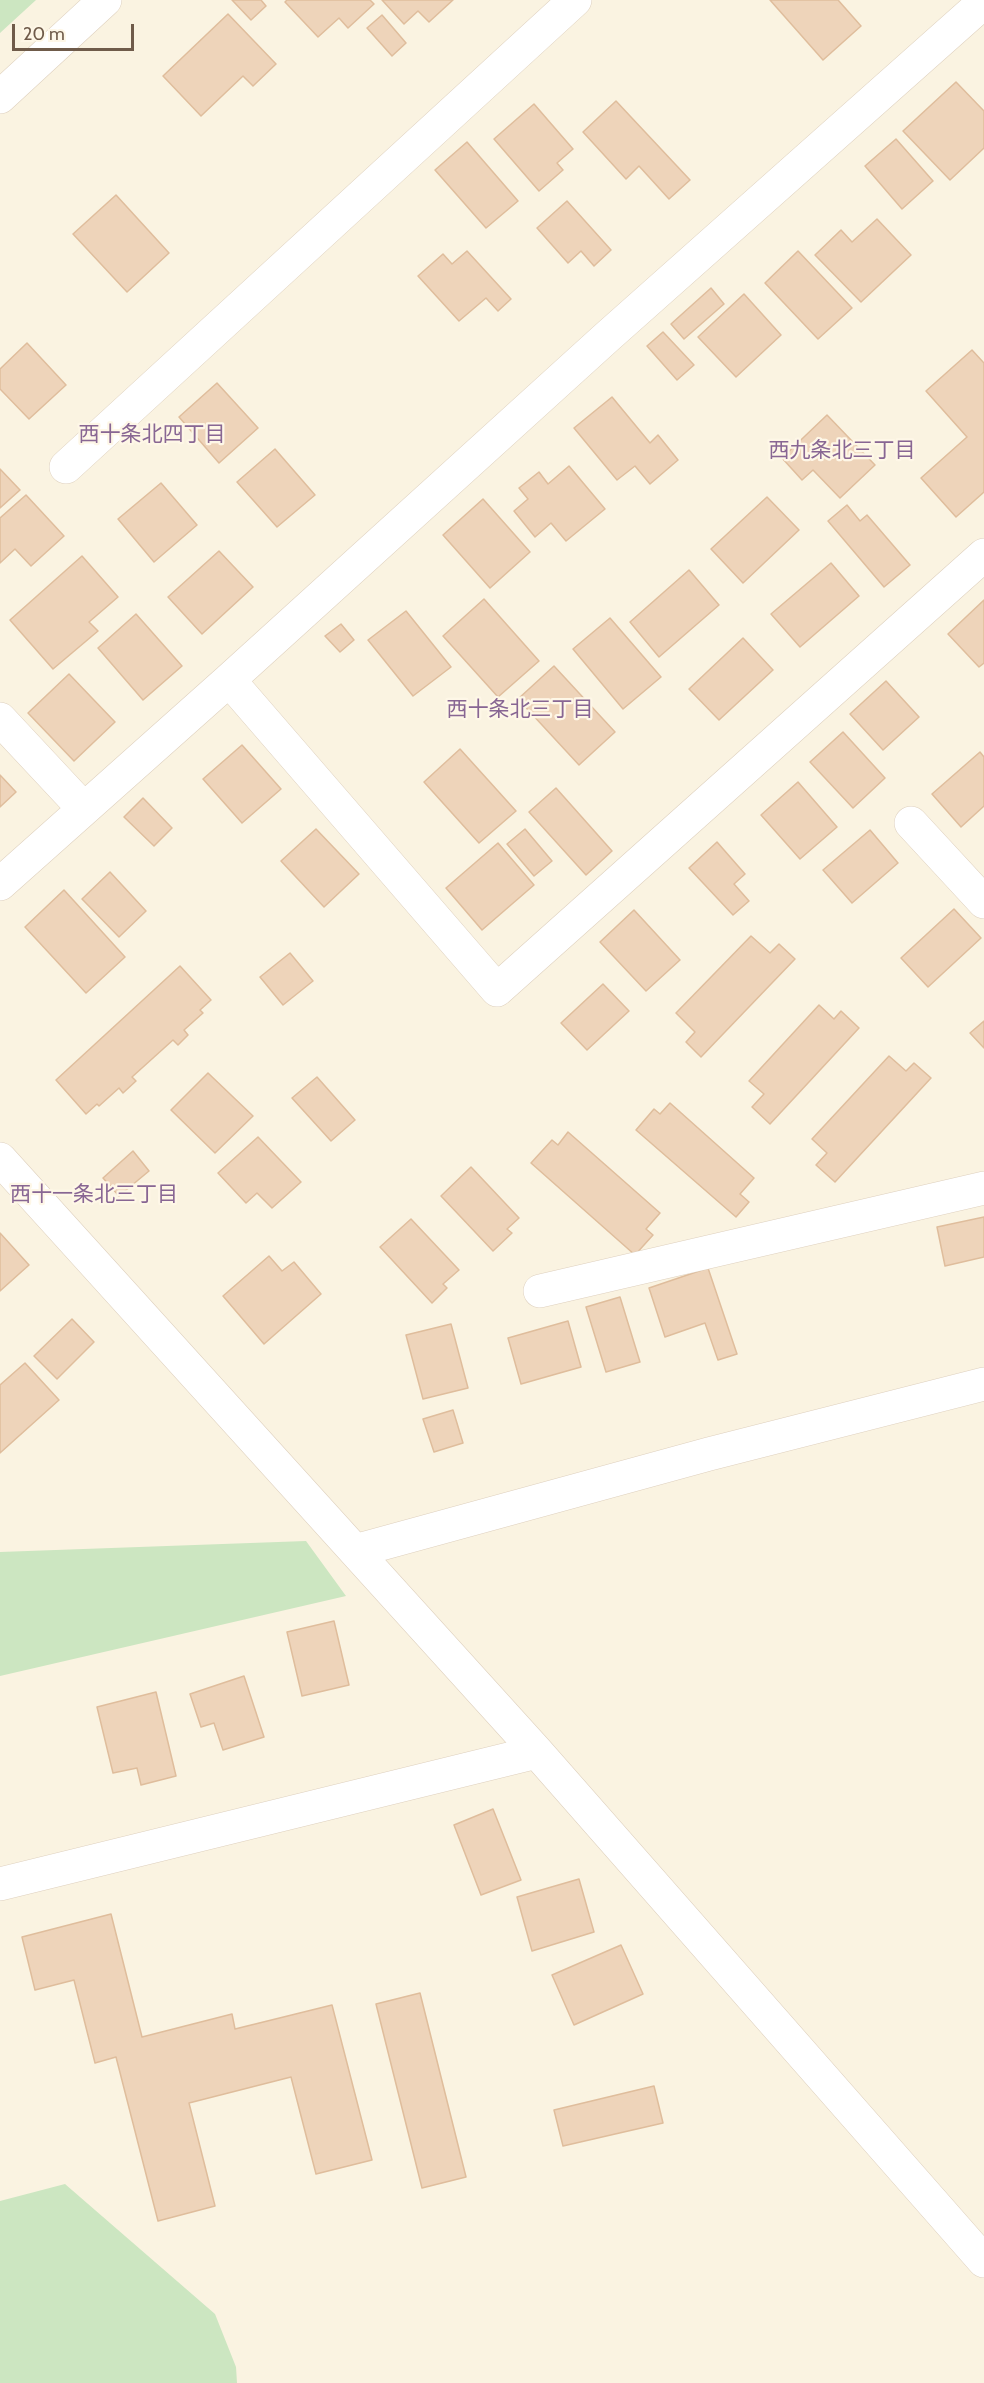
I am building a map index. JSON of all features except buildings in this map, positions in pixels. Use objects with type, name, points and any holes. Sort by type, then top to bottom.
[{"type":"street","points":[[0,97],[105,0]]},
{"type":"street","points":[[66,467],[575,0]]},
{"type":"street","points":[[0,884],[607,337],[984,2]]},
{"type":"street","points":[[229,680],[496,990],[984,555]]},
{"type":"street","points":[[0,719],[84,809]]},
{"type":"street","points":[[911,823],[984,902]]},
{"type":"street","points":[[0,1160],[537,1752],[984,2261]]},
{"type":"street","points":[[540,1291],[984,1188]]},
{"type":"street","points":[[355,1551],[698,1458],[984,1384]]},
{"type":"street","points":[[0,1884],[537,1752]]},
{"type":"green space","points":[[0,0],[36,0],[0,33]]},
{"type":"green space","points":[[306,1541],[346,1596],[0,1676],[0,1552]]},
{"type":"green space","points":[[65,2184],[215,2314],[236,2367],[237,2383],[0,2383],[0,2201]]},
{"type":"district","name":"西十条北四丁目","points":[[152,435]]},
{"type":"district","name":"西九条北三丁目","points":[[842,451]]},
{"type":"district","name":"西十条北三丁目","points":[[520,710]]},
{"type":"district","name":"西十一条北三丁目","points":[[94,1195]]}]
